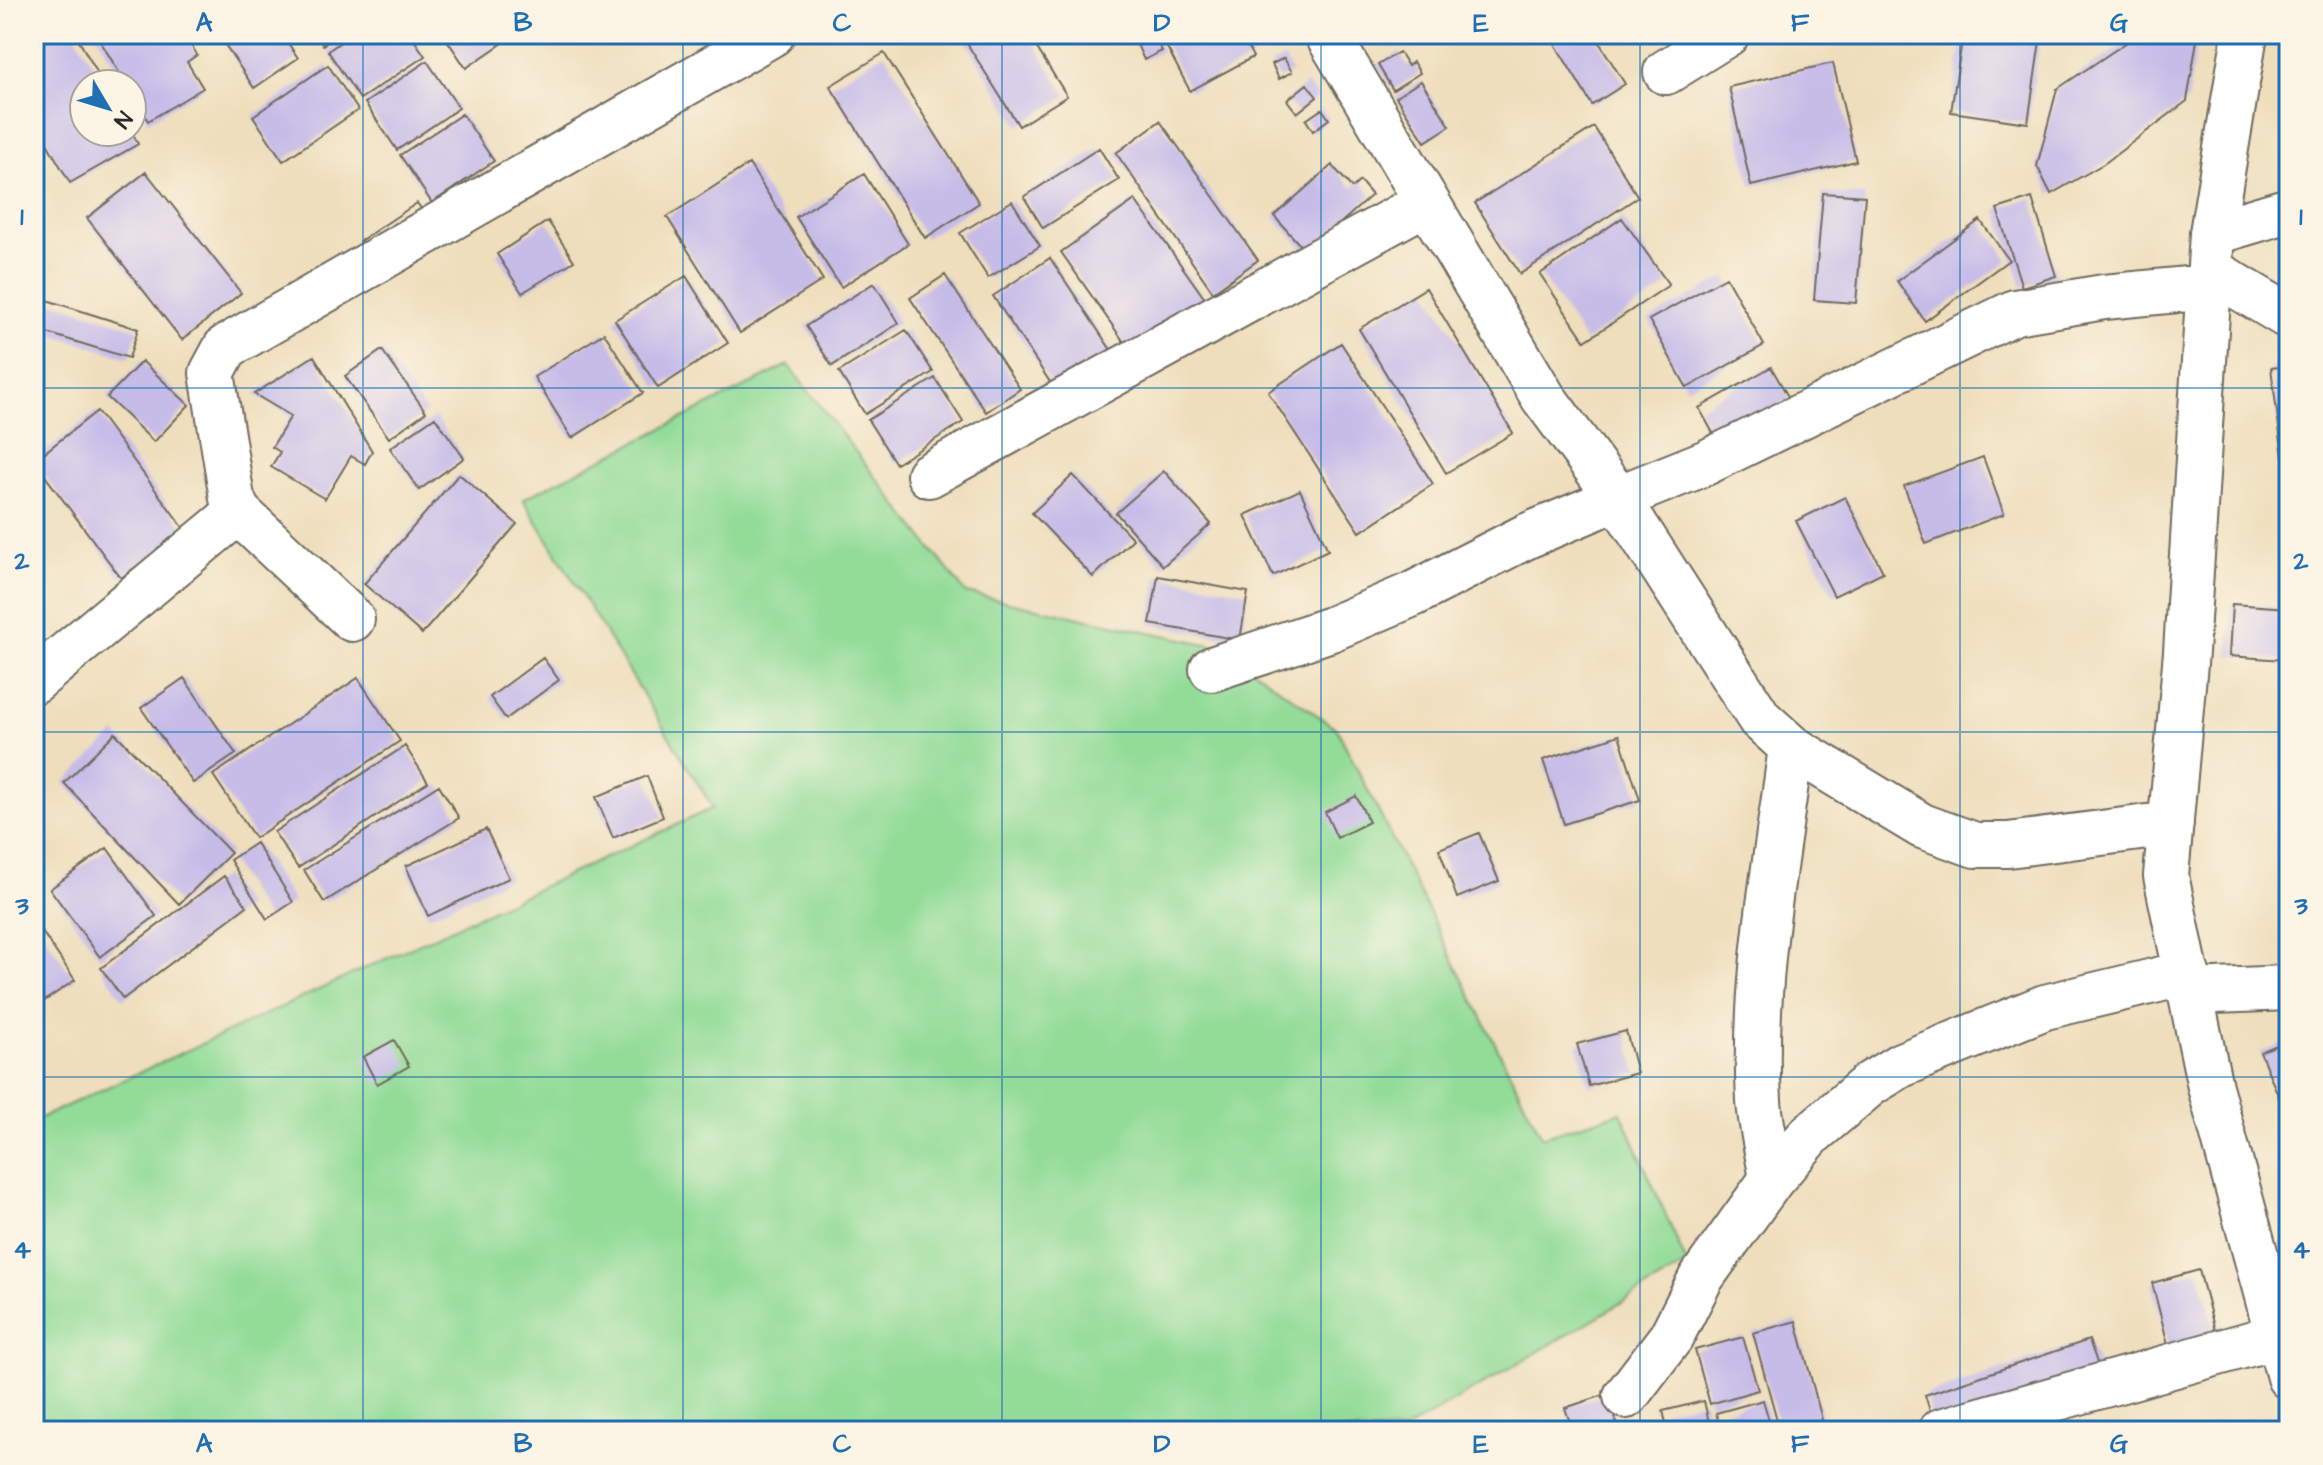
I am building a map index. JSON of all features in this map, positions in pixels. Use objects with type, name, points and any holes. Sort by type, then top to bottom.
[{"type":"street","points":[[352,619],[238,512],[232,498],[212,373],[226,347],[772,34]]},
{"type":"street","points":[[1327,34],[1543,397],[1618,498],[1760,719],[1791,747],[1922,826],[1975,845],[2008,845],[2171,824]]},
{"type":"street","points":[[1666,72],[1727,34]]},
{"type":"street","points":[[1941,1431],[2283,1356],[2210,1087],[2166,876],[2186,652],[2211,264],[2245,34]]},
{"type":"street","points":[[929,475],[1427,202]]},
{"type":"street","points":[[1212,669],[1331,629],[1413,594],[1527,536],[1705,463],[2015,312],[2104,297],[2211,264],[2289,210]]},
{"type":"street","points":[[2211,264],[2289,317]]},
{"type":"street","points":[[34,681],[238,512]]},
{"type":"street","points":[[1772,1179],[1759,1102],[1760,997],[1791,747]]},
{"type":"street","points":[[1626,1396],[1671,1337],[1701,1278],[1772,1179],[1811,1134],[1870,1084],[1901,1065],[2045,1007],[2189,982],[2289,988]]},
{"type":"green space","points":[[788,365],[966,593],[1220,647],[1337,729],[1542,1137],[1621,1112],[1687,1264],[1403,1431],[34,1431],[34,1121],[713,808],[523,499]]},
{"type":"building","points":[[34,34],[75,34],[95,68],[68,68],[68,148],[131,148],[70,183],[34,121]]},
{"type":"building","points":[[96,34],[185,34],[197,55],[187,62],[203,88],[148,121],[148,68],[116,68]]},
{"type":"building","points":[[218,34],[282,34],[298,58],[254,88]]},
{"type":"building","points":[[315,34],[340,34],[323,45]]},
{"type":"building","points":[[352,34],[410,34],[425,56],[360,99],[328,51]]},
{"type":"building","points":[[443,34],[516,34],[466,68]]},
{"type":"building","points":[[961,34],[1028,34],[1067,96],[1019,126]]},
{"type":"building","points":[[1154,34],[1162,51],[1144,60],[1134,38]]},
{"type":"building","points":[[1160,34],[1241,34],[1253,57],[1190,91]]},
{"type":"building","points":[[1549,34],[1594,34],[1625,84],[1592,105]]},
{"type":"building","points":[[1963,34],[2041,34],[2028,123],[1951,112]]},
{"type":"building","points":[[2139,34],[2198,34],[2187,101],[2105,163],[2051,194],[2037,166],[2057,89]]},
{"type":"building","points":[[1399,52],[1408,66],[1413,62],[1420,73],[1393,90],[1378,65]]},
{"type":"building","points":[[884,53],[979,203],[925,238],[830,86]]},
{"type":"building","points":[[1284,58],[1292,72],[1279,79],[1272,64]]},
{"type":"building","points":[[427,61],[459,108],[397,150],[365,103]]},
{"type":"building","points":[[1833,63],[1856,161],[1751,186],[1729,87]]},
{"type":"building","points":[[328,65],[358,110],[283,161],[253,116]]},
{"type":"building","points":[[1421,81],[1450,126],[1425,142],[1396,97]]},
{"type":"building","points":[[1307,84],[1317,97],[1297,113],[1287,100]]},
{"type":"building","points":[[1322,109],[1329,119],[1313,131],[1306,120]]},
{"type":"building","points":[[462,114],[494,161],[432,203],[400,155]]},
{"type":"building","points":[[1160,121],[1258,260],[1213,292],[1116,153]]},
{"type":"building","points":[[1594,127],[1638,197],[1520,274],[1475,203]]},
{"type":"building","points":[[1099,148],[1119,180],[1043,228],[1024,197]]},
{"type":"building","points":[[749,164],[823,280],[740,333],[667,217]]},
{"type":"building","points":[[1332,165],[1352,188],[1360,181],[1372,195],[1307,253],[1274,216]]},
{"type":"building","points":[[146,172],[241,293],[182,340],[87,218]]},
{"type":"building","points":[[864,174],[908,244],[841,287],[796,217]]},
{"type":"building","points":[[1823,193],[1865,196],[1856,303],[1814,300]]},
{"type":"building","points":[[2032,198],[2056,276],[2022,287],[1997,209]]},
{"type":"building","points":[[1135,200],[1205,299],[1131,352],[1061,252]]},
{"type":"building","points":[[1012,201],[1040,246],[988,278],[960,233]]},
{"type":"building","points":[[417,203],[428,218],[371,257],[360,241]]},
{"type":"building","points":[[1622,218],[1669,285],[1585,341],[1540,274]]},
{"type":"building","points":[[1980,220],[2009,260],[1925,321],[1897,281]]},
{"type":"building","points":[[548,221],[574,261],[522,293],[497,254]]},
{"type":"building","points":[[1050,258],[1113,353],[1056,391],[993,296]]},
{"type":"building","points":[[945,275],[1020,389],[986,412],[910,298]]},
{"type":"building","points":[[686,276],[728,343],[658,388],[615,320]]},
{"type":"building","points":[[1726,277],[1764,345],[1687,388],[1649,320]]},
{"type":"building","points":[[874,283],[899,323],[832,366],[806,326]]},
{"type":"building","points":[[1426,288],[1513,433],[1446,473],[1359,329]]},
{"type":"building","points":[[34,296],[138,329],[129,358],[34,329]]},
{"type":"building","points":[[906,330],[933,372],[865,414],[839,372]]},
{"type":"building","points":[[604,333],[643,393],[572,438],[534,377]]},
{"type":"building","points":[[1341,343],[1433,484],[1360,532],[1268,392]]},
{"type":"building","points":[[382,350],[426,412],[389,438],[345,376]]},
{"type":"building","points":[[314,356],[372,451],[365,464],[351,456],[325,499],[271,467],[280,452],[272,447],[291,416],[254,394]]},
{"type":"building","points":[[142,361],[189,405],[154,442],[107,397]]},
{"type":"building","points":[[2289,366],[2289,456],[2283,457],[2271,368]]},
{"type":"building","points":[[1771,367],[1790,400],[1718,442],[1699,408]]},
{"type":"building","points":[[935,378],[963,422],[896,464],[868,420]]},
{"type":"building","points":[[97,411],[185,530],[121,578],[34,461]]},
{"type":"building","points":[[435,417],[464,458],[419,490],[390,448]]},
{"type":"building","points":[[1983,457],[2004,514],[1926,544],[1904,486]]},
{"type":"building","points":[[1164,471],[1211,524],[1163,566],[1116,513]]},
{"type":"building","points":[[459,474],[517,524],[422,634],[364,584]]},
{"type":"building","points":[[1073,475],[1133,539],[1093,577],[1032,513]]},
{"type":"building","points":[[1300,490],[1328,550],[1273,576],[1245,515]]},
{"type":"building","points":[[1845,497],[1883,572],[1834,596],[1796,521]]},
{"type":"building","points":[[1158,576],[1248,592],[1240,640],[1150,624]]},
{"type":"building","points":[[2232,604],[2288,608],[2283,660],[2229,656]]},
{"type":"building","points":[[543,658],[559,680],[506,719],[490,697]]},
{"type":"building","points":[[184,678],[236,754],[193,783],[141,708]]},
{"type":"building","points":[[358,678],[400,741],[255,838],[213,775]]},
{"type":"building","points":[[115,733],[231,853],[179,904],[64,783]]},
{"type":"building","points":[[1619,735],[1640,800],[1564,824],[1543,760]]},
{"type":"building","points":[[405,746],[428,782],[298,868],[274,832]]},
{"type":"building","points":[[647,776],[663,817],[613,838],[596,797]]},
{"type":"building","points":[[439,785],[459,818],[324,902],[304,870]]},
{"type":"building","points":[[1356,796],[1369,822],[1337,838],[1325,812]]},
{"type":"building","points":[[486,829],[509,878],[428,916],[406,866]]},
{"type":"building","points":[[1479,833],[1499,881],[1457,898],[1439,849]]},
{"type":"building","points":[[256,843],[293,902],[267,919],[230,860]]},
{"type":"building","points":[[107,848],[156,916],[100,957],[50,889]]},
{"type":"building","points":[[224,876],[247,906],[123,999],[101,968]]},
{"type":"building","points":[[34,920],[75,980],[34,1008]]},
{"type":"building","points":[[1626,1031],[1637,1073],[1589,1086],[1577,1044]]},
{"type":"building","points":[[394,1040],[409,1066],[377,1084],[363,1057]]},
{"type":"building","points":[[2289,1040],[2289,1104],[2283,1107],[2260,1052]]},
{"type":"building","points":[[2289,1128],[2289,1149],[2282,1131]]},
{"type":"building","points":[[2199,1270],[2218,1342],[2171,1356],[2152,1283]]},
{"type":"building","points":[[1796,1321],[1825,1431],[1780,1431],[1753,1333]]},
{"type":"building","points":[[1743,1337],[1758,1390],[1710,1404],[1695,1350]]},
{"type":"building","points":[[2089,1340],[2101,1374],[1936,1430],[1925,1395]]},
{"type":"building","points":[[1607,1394],[1619,1431],[1573,1431],[1565,1408]]},
{"type":"building","points":[[1763,1400],[1772,1431],[1721,1431],[1716,1413]]},
{"type":"building","points":[[1704,1401],[1711,1431],[1668,1431],[1663,1411]]}]
